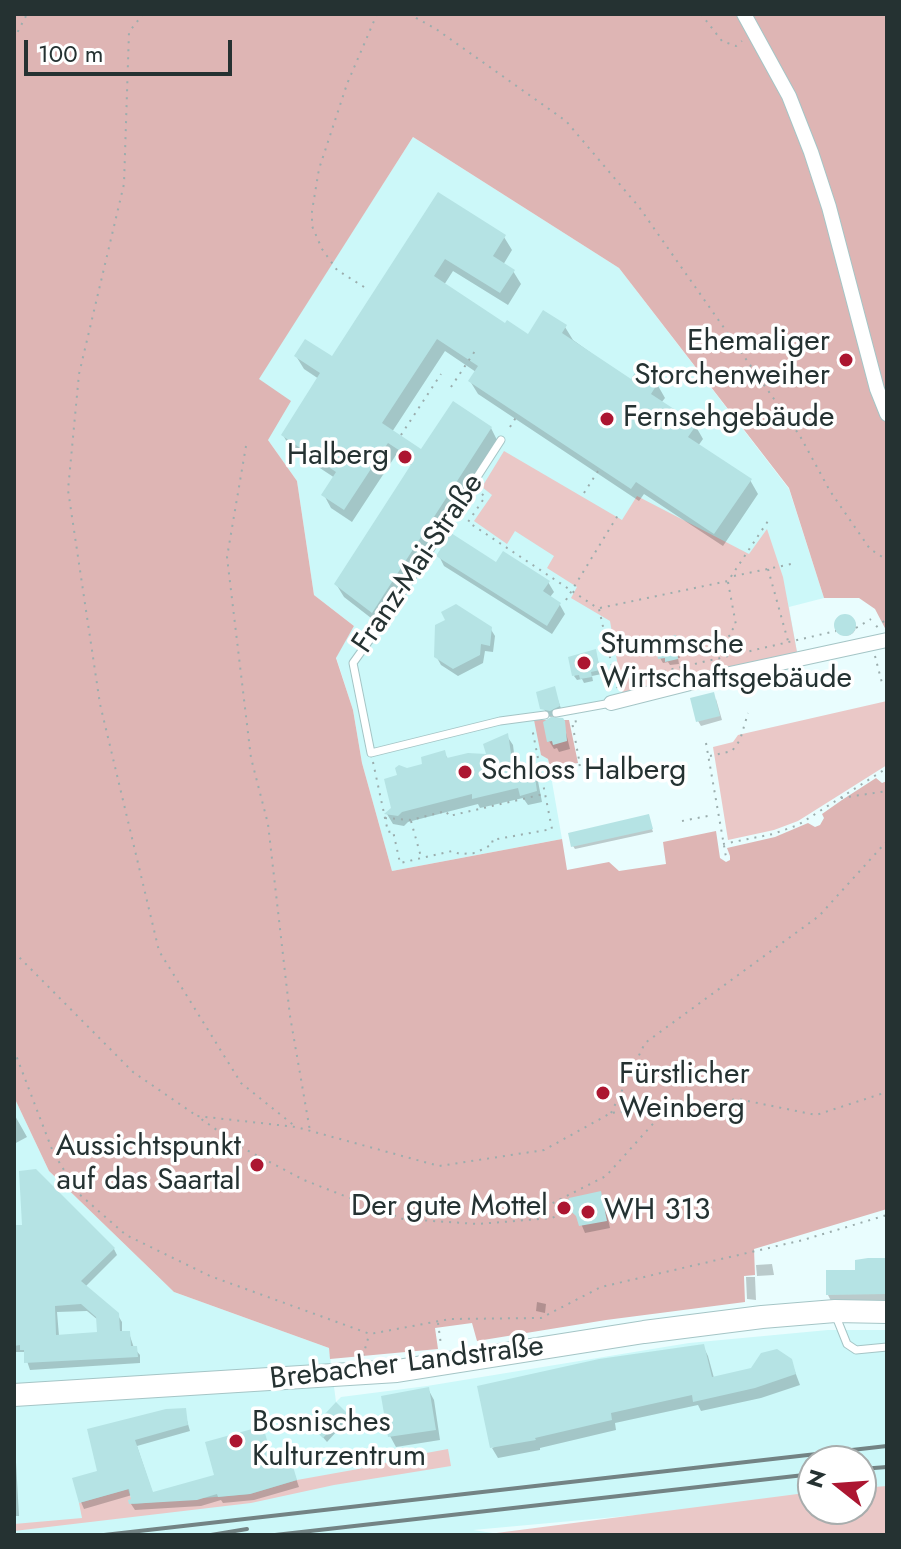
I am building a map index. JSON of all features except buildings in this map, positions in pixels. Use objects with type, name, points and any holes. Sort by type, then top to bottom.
[{"type":"main road","name":"Brebacher Landstraße","points":[[14,1395],[397,1371],[644,1332],[798,1313],[887,1312]]},
{"type":"street","points":[[744,14],[789,96],[811,152],[829,207],[877,389],[887,414]]},
{"type":"street","points":[[615,702],[880,641]]},
{"type":"lane","name":"Franz-Mai-Straße","points":[[371,753],[353,663],[501,440]]},
{"type":"lane","points":[[556,713],[615,702]]},
{"type":"lane","points":[[371,753],[500,721],[545,715]]},
{"type":"lane","points":[[835,1311],[847,1344],[856,1350],[887,1347]]},
{"type":"path","points":[[14,39],[27,14]]},
{"type":"path","points":[[143,14],[129,32],[124,184],[79,374],[68,490],[100,704],[159,951],[241,1083],[296,1127]]},
{"type":"path","points":[[364,287],[337,270],[322,249],[312,226],[312,211],[319,169],[347,84],[377,14]]},
{"type":"path","points":[[409,14],[436,29],[566,121],[639,207],[800,436],[830,491],[870,549],[887,560]]},
{"type":"path","points":[[701,14],[722,41],[736,46],[746,37]]},
{"type":"path","points":[[451,387],[475,351]]},
{"type":"path","points":[[401,435],[441,374]]},
{"type":"path","points":[[510,427],[518,414]]},
{"type":"path","points":[[246,446],[227,557],[251,758],[268,824],[290,1016],[311,1132]]},
{"type":"path","points":[[584,493],[600,468]]},
{"type":"path","points":[[471,487],[485,497],[468,522],[599,609],[616,682],[615,702]]},
{"type":"path","points":[[566,600],[618,515]]},
{"type":"path","points":[[599,609],[728,581],[768,521]]},
{"type":"path","points":[[733,576],[796,563]]},
{"type":"path","points":[[768,569],[788,641]]},
{"type":"path","points":[[728,581],[736,625],[729,634],[732,655]]},
{"type":"path","points":[[856,628],[871,619]]},
{"type":"path","points":[[876,627],[887,619]]},
{"type":"path","points":[[616,682],[836,631]]},
{"type":"path","points":[[880,641],[882,683]]},
{"type":"path","points":[[709,756],[732,751],[740,740],[748,713]]},
{"type":"path","points":[[371,753],[384,818],[388,832],[393,831],[400,863],[452,851],[475,853],[493,844],[492,840],[552,829],[530,719]]},
{"type":"path","points":[[567,777],[555,770],[580,765],[572,722],[587,719]]},
{"type":"path","points":[[706,743],[726,857]]},
{"type":"path","points":[[723,844],[773,834],[813,816],[887,768]]},
{"type":"path","points":[[882,771],[885,776]]},
{"type":"path","points":[[840,798],[887,791]]},
{"type":"path","points":[[384,818],[411,820],[446,811],[449,816],[546,794]]},
{"type":"path","points":[[682,821],[713,815]]},
{"type":"path","points":[[813,816],[817,823]]},
{"type":"path","points":[[411,820],[421,858]]},
{"type":"path","points":[[611,1113],[645,1043],[819,916],[887,841]]},
{"type":"path","points":[[14,952],[133,1072],[241,1147],[304,1180],[403,1219],[478,1224],[552,1218],[569,1210]]},
{"type":"path","points":[[14,1050],[53,1152],[78,1193],[126,1235],[210,1276],[370,1334],[450,1319],[541,1318],[601,1287],[803,1240],[887,1215]]},
{"type":"path","points":[[197,1116],[296,1127],[439,1166],[544,1150],[611,1113],[738,1099],[816,1115],[887,1092]]},
{"type":"path","points":[[533,1219],[547,1206],[606,1176],[670,1105]]},
{"type":"path","points":[[437,1322],[440,1342]]},
{"type":"shaded area","points":[[14,14],[887,14],[887,632],[875,609],[859,598],[824,598],[789,488],[619,268],[413,137],[259,379],[291,401],[268,440],[297,481],[314,595],[354,626],[336,658],[353,710],[362,763],[392,871],[562,839],[567,870],[609,862],[619,871],[666,864],[663,842],[716,831],[720,858],[726,862],[730,860],[727,848],[775,837],[808,823],[815,827],[820,825],[824,818],[822,814],[842,800],[876,778],[882,783],[887,781],[887,1209],[754,1249],[755,1275],[744,1276],[745,1302],[477,1341],[472,1323],[435,1328],[438,1349],[330,1359],[329,1348],[174,1292],[49,1171],[14,1097]]},
{"type":"shaded area","points":[[413,137],[619,268],[789,489],[824,598],[789,607],[797,652],[535,720],[541,754],[548,759],[562,839],[392,871],[362,763],[353,710],[336,657],[354,626],[314,595],[297,481],[268,440],[258,379]]},
{"type":"shaded area","points":[[504,451],[622,520],[637,496],[749,554],[767,529],[783,577],[797,652],[623,695],[610,621],[571,598],[577,587],[547,568],[554,556],[515,531],[507,544],[474,521],[492,495],[482,487]]},
{"type":"shaded area","points":[[887,701],[887,765],[798,821],[728,840],[713,747],[733,742],[738,735]]},
{"type":"shaded area","points":[[534,720],[569,720],[578,763],[550,768],[548,759],[541,755]]},
{"type":"shaded area","points":[[14,1097],[49,1171],[174,1292],[329,1348],[336,1402],[341,1397],[689,1343],[828,1330],[887,1330],[887,1491],[877,1492],[877,1445],[797,1445],[797,1500],[473,1530],[499,1534],[494,1535],[14,1535]]},
{"type":"shaded area","points":[[448,1449],[451,1466],[334,1485],[251,1503],[14,1531],[14,1524],[82,1518],[79,1503],[128,1489],[133,1504],[250,1494],[297,1480],[375,1466],[375,1456],[382,1454],[384,1463]]},
{"type":"shaded area","points":[[887,1486],[887,1535],[481,1535],[797,1494],[797,1525],[877,1525],[877,1487]]},
{"type":"railway","points":[[104,1535],[887,1446]]},
{"type":"railway","points":[[877,1468],[887,1467]]},
{"type":"railway","points":[[275,1535],[797,1476]]},
{"type":"railway","points":[[211,1535],[247,1529]]},
{"type":"place","name":"Ehemaliger Storchenweiher","points":[[846,360]]},
{"type":"place","name":"Fernsehgebäude","points":[[607,419]]},
{"type":"place","name":"Halberg","points":[[405,457]]},
{"type":"place","name":"Stummsche Wirtschaftsgebäude","points":[[584,663]]},
{"type":"place","name":"Schloss Halberg","points":[[465,772]]},
{"type":"place","name":"Fürstlicher Weinberg","points":[[603,1093]]},
{"type":"place","name":"Aussichtspunkt auf das Saartal","points":[[257,1165]]},
{"type":"place","name":"Der gute Mottel","points":[[564,1208]]},
{"type":"place","name":"WH 313","points":[[588,1212]]},
{"type":"place","name":"Bosnisches Kulturzentrum","points":[[236,1441]]}]
